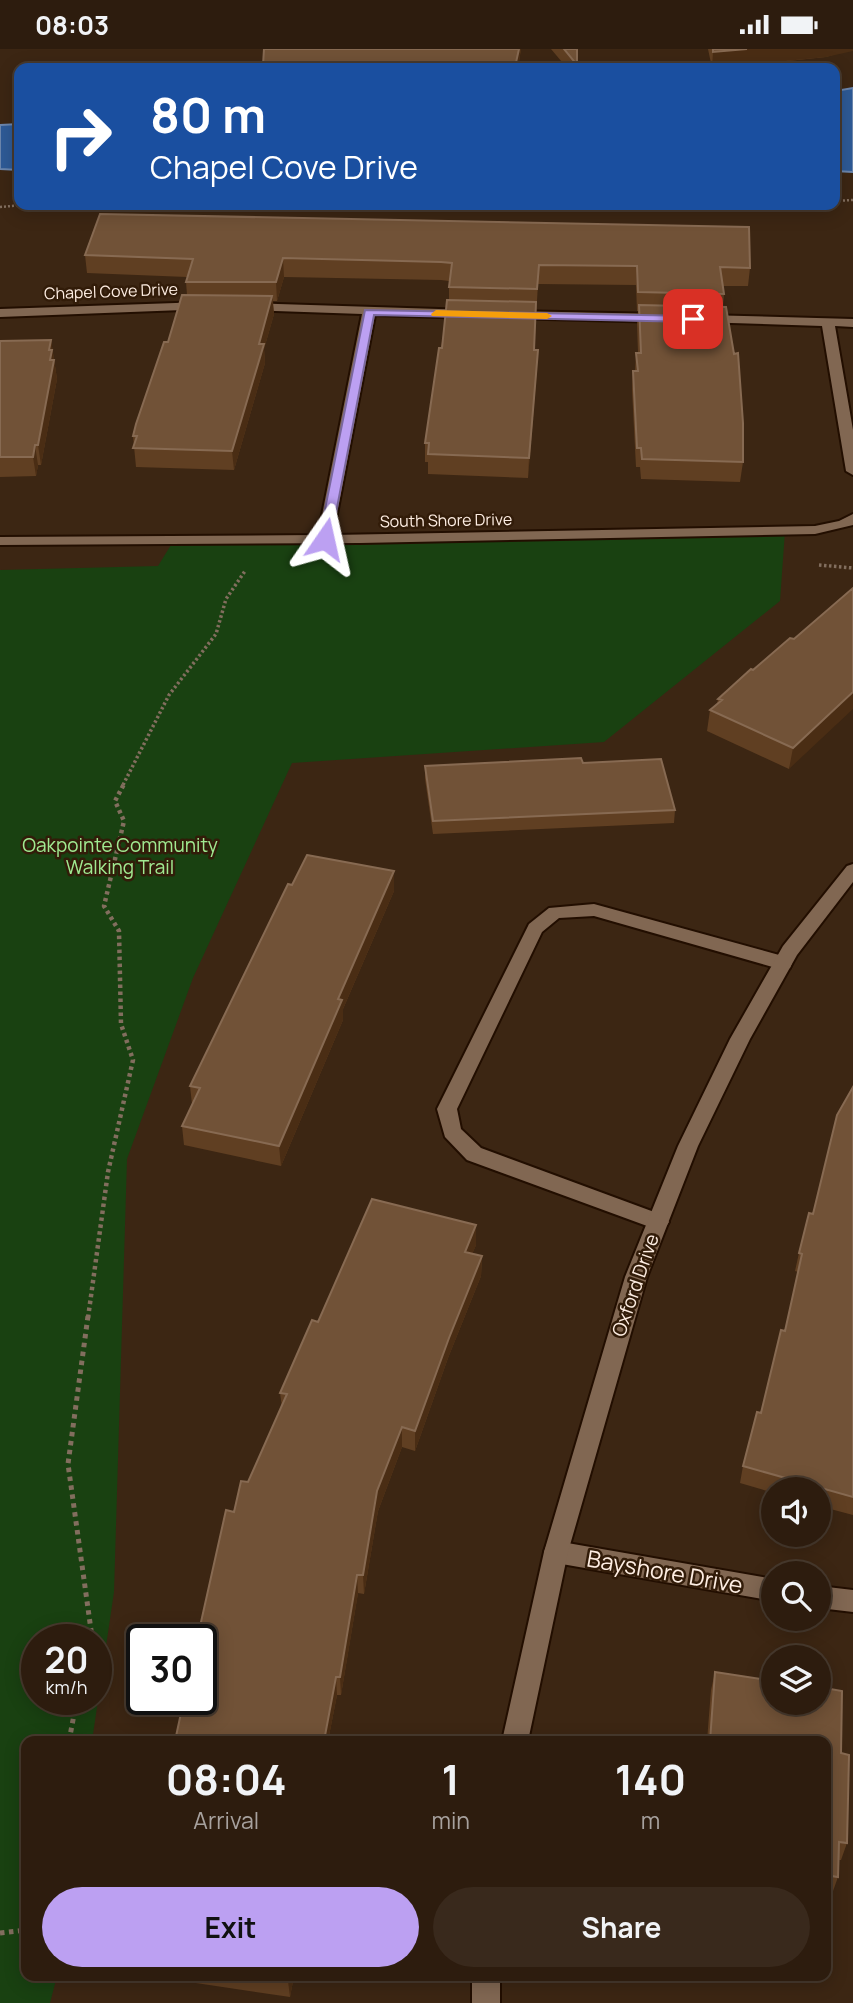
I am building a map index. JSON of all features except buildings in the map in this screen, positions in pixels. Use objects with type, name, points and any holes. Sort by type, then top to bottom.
[{"type":"street","name":"Chapel Cove Drive","points":[[0,313],[223,306],[853,323]]},
{"type":"street","points":[[325,539],[369,312]]},
{"type":"street","points":[[828,322],[853,471]]},
{"type":"street","name":"South Shore Drive","points":[[0,541],[265,540],[805,530],[830,528],[851,520]]},
{"type":"street","name":"Oxford Drive","points":[[517,1736],[526,1681],[556,1552],[636,1277],[688,1146],[740,1039],[783,963],[853,870]]},
{"type":"street","points":[[658,1222],[474,1154],[452,1132],[447,1108],[535,927],[555,912],[594,910],[783,963]]},
{"type":"street","name":"Bayshore Drive","points":[[556,1552],[761,1588]]},
{"type":"street","points":[[831,1598],[853,1601]]},
{"type":"street","points":[[486,1981],[486,2003]]},
{"type":"path","points":[[90,1624],[68,1464],[108,1172],[133,1060],[121,1024],[119,931],[104,906],[124,821],[115,801],[169,695],[216,634],[226,599],[265,540]]},
{"type":"path","points":[[70,1736],[74,1715]]},
{"type":"path","points":[[0,1933],[21,1931]]},
{"type":"green space","name":"Oakpointe Community Walking Trail","points":[[785,531],[780,601],[604,742],[292,763],[193,978],[127,1159],[114,1592],[109,1624],[21,1624],[21,1715],[96,1715],[93,1736],[21,1736],[21,1981],[56,1981],[50,2003],[0,2003],[0,570],[158,566],[174,540]]},
{"type":"water","points":[[853,88],[853,172],[840,171],[840,90]]},
{"type":"water","points":[[14,124],[14,170],[0,169],[0,125]]},
{"type":"slow traffic","points":[[436,314],[547,316]]},
{"type":"route","points":[[325,539],[369,312],[693,319]]}]
